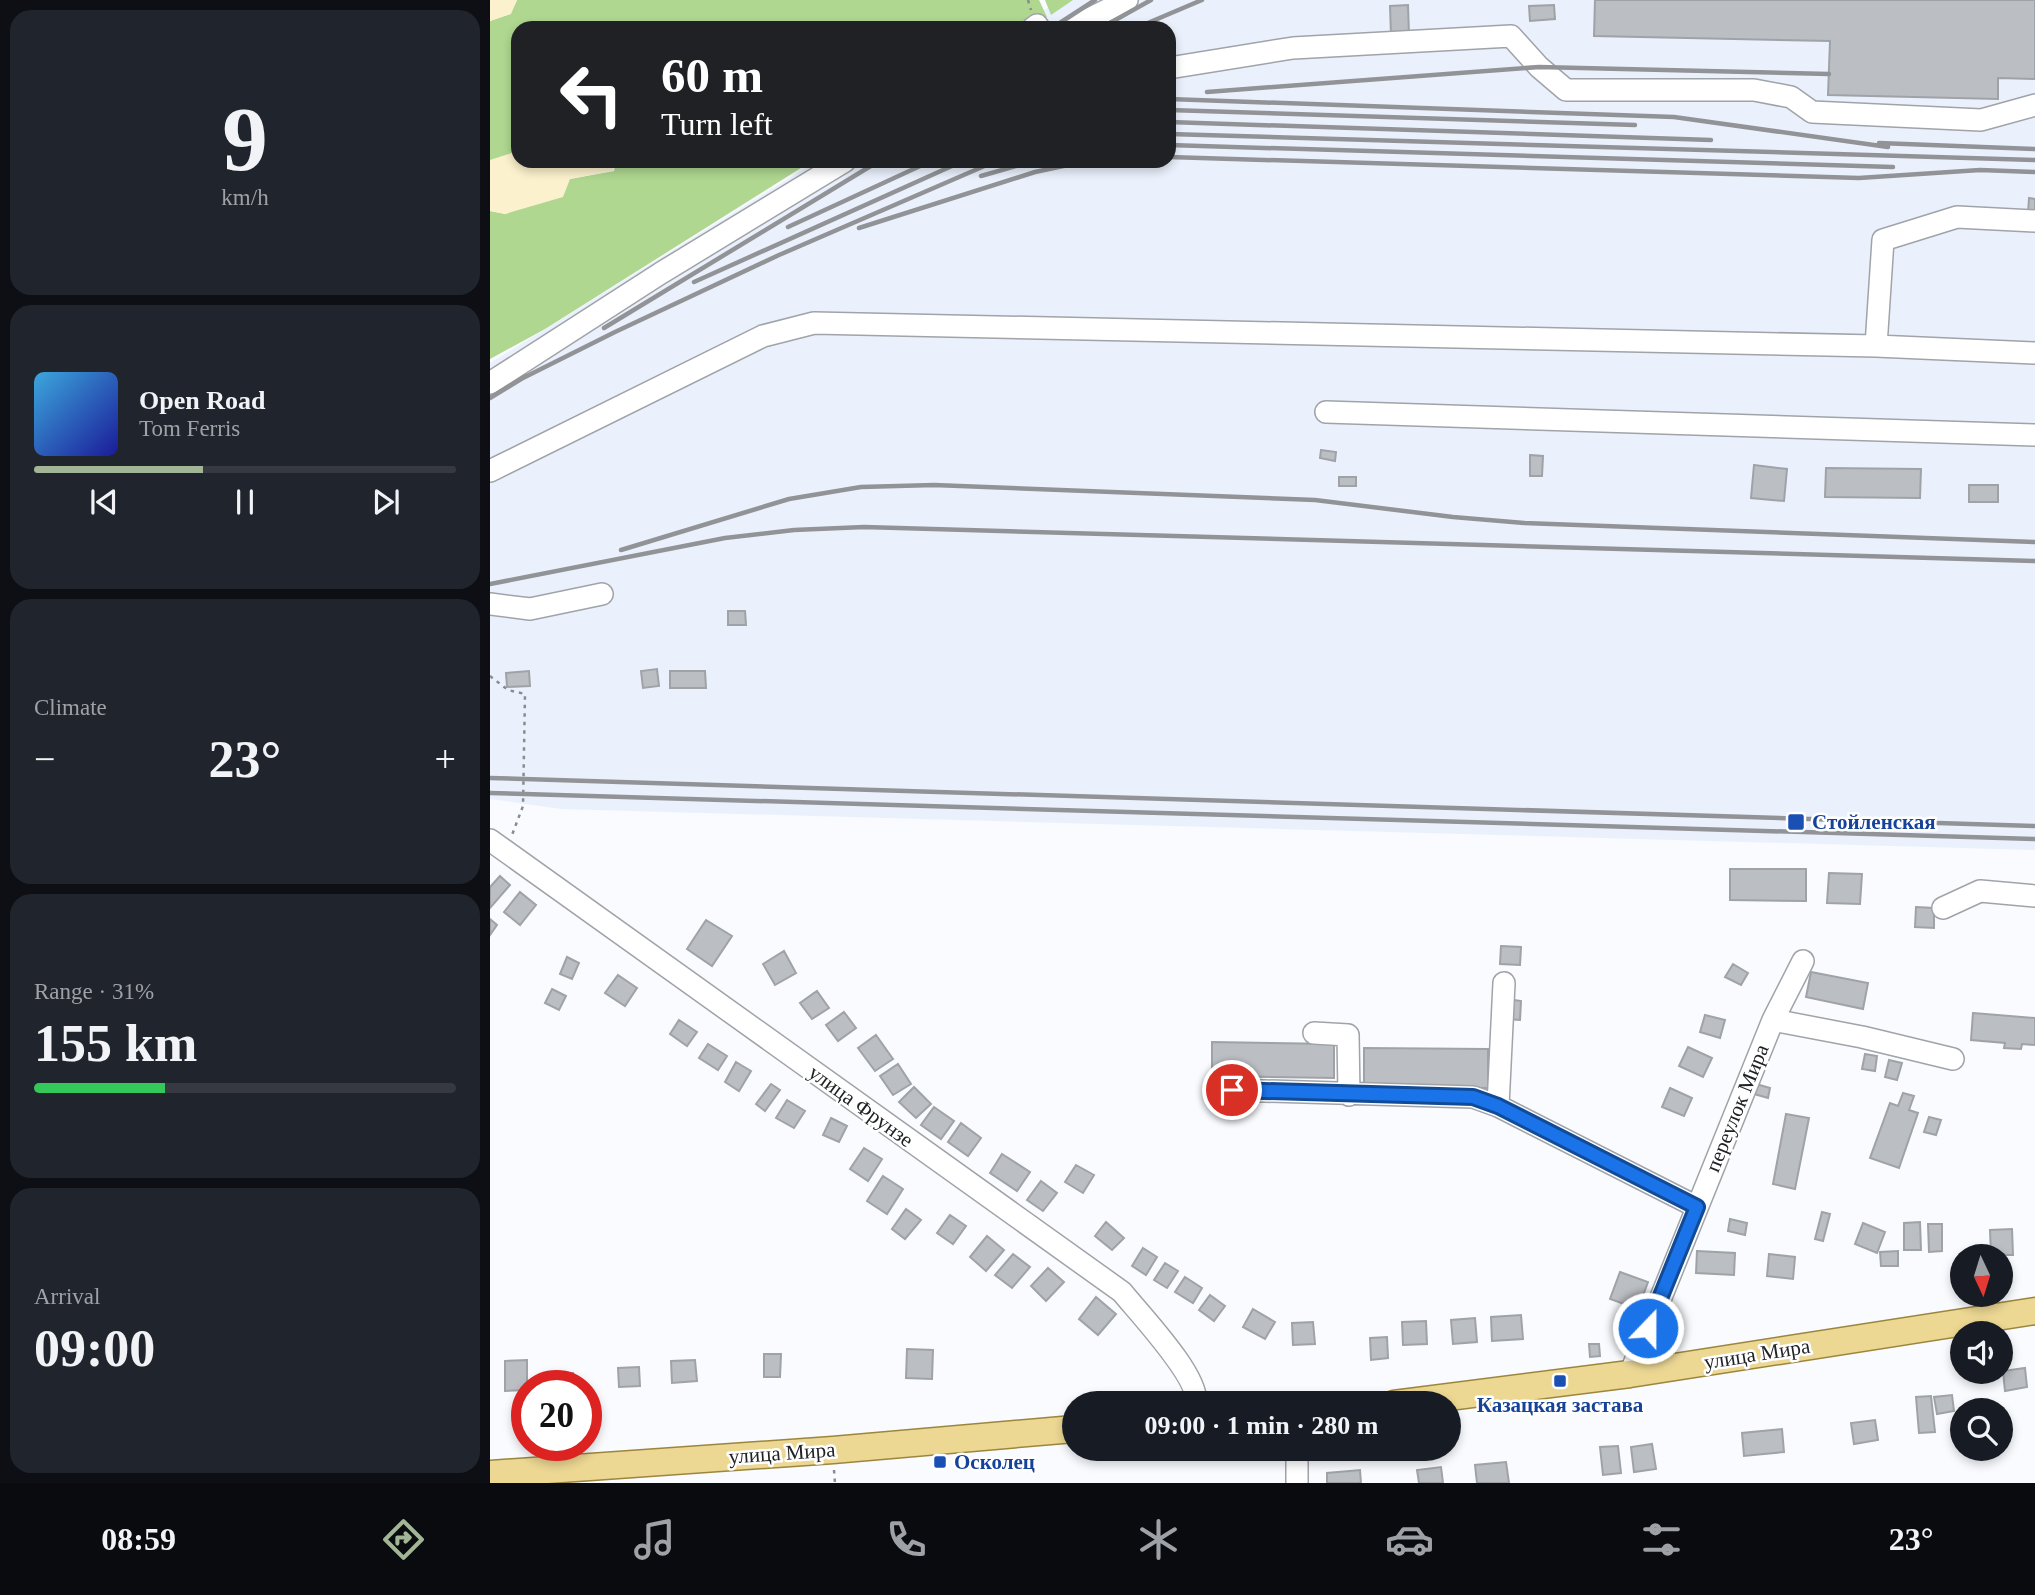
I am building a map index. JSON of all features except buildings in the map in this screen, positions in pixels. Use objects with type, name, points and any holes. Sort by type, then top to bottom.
[{"type":"main road","name":"улица Мира","points":[[1461,1395],[1630,1374],[2035,1311]]},
{"type":"main road","name":"улица Мира","points":[[490,1474],[833,1450],[1062,1430]]},
{"type":"street","points":[[1085,21],[1127,0]]},
{"type":"street","points":[[1176,67],[1293,48],[1511,36],[1539,67],[1566,90],[1754,90],[1791,97],[1812,112],[1981,120],[2035,104]]},
{"type":"street","points":[[490,383],[661,273],[835,168]]},
{"type":"street","points":[[1876,346],[1883,240],[1957,217],[2035,221]]},
{"type":"street","points":[[490,471],[763,336],[814,323],[1876,346],[2035,353]]},
{"type":"street","points":[[1326,412],[2035,435]]},
{"type":"street","points":[[490,604],[530,609],[603,594]]},
{"type":"street","name":"улица Фрунзе","points":[[498,845],[1122,1292],[1189,1374],[1195,1391]]},
{"type":"street","points":[[1943,908],[1980,891],[2035,896]]},
{"type":"street","name":"переулок Мира","points":[[1630,1374],[1773,1020],[1803,961]]},
{"type":"street","points":[[1498,1106],[1504,983]]},
{"type":"street","points":[[1773,1020],[1862,1037],[1953,1059]]},
{"type":"street","points":[[1314,1033],[1348,1035],[1349,1095]]},
{"type":"street","points":[[1232,1090],[1473,1097],[1498,1106],[1697,1207]]},
{"type":"street","points":[[1297,1461],[1297,1483]]},
{"type":"path","points":[[490,676],[508,690],[524,694],[523,806],[498,845]]},
{"type":"shaded area","points":[[1059,0],[2035,0],[2035,850],[561,809],[490,799],[490,363],[806,168],[1176,168],[1176,21],[1028,21]]},
{"type":"green space","points":[[517,0],[1039,0],[1047,17],[1040,21],[511,21],[511,154],[490,162],[490,21],[510,14]]},
{"type":"green space","points":[[1045,0],[1073,0],[1051,15]]},
{"type":"green space","points":[[615,168],[801,168],[545,329],[490,359],[490,211],[506,214],[570,179],[614,171]]},
{"type":"sand","points":[[490,0],[517,0],[511,14],[490,21]]},
{"type":"sand","points":[[511,153],[511,168],[613,168],[612,171],[570,179],[563,197],[505,214],[490,211],[490,160]]},
{"type":"railway","points":[[1063,21],[1095,0]]},
{"type":"railway","points":[[1114,21],[1151,0]]},
{"type":"railway","points":[[1152,21],[1202,0]]},
{"type":"railway","points":[[1207,92],[1539,67],[1829,74]]},
{"type":"railway","points":[[1176,99],[1674,117],[1888,147]]},
{"type":"railway","points":[[1176,110],[1635,125]]},
{"type":"railway","points":[[1176,122],[1711,140]]},
{"type":"railway","points":[[1176,134],[2035,160]]},
{"type":"railway","points":[[1879,143],[2035,149]]},
{"type":"railway","points":[[1176,145],[1893,167]]},
{"type":"railway","points":[[1176,157],[1859,178],[1980,170],[2035,172]]},
{"type":"railway","points":[[604,328],[867,168]]},
{"type":"railway","points":[[788,227],[916,168]]},
{"type":"railway","points":[[694,282],[947,168]]},
{"type":"railway","points":[[519,380],[779,255],[980,168]]},
{"type":"railway","points":[[981,176],[1009,168]]},
{"type":"railway","points":[[859,228],[1054,168]]},
{"type":"railway","points":[[490,398],[526,376]]},
{"type":"railway","points":[[621,550],[789,499],[861,487],[934,485],[1315,500],[1524,523],[2035,542]]},
{"type":"railway","points":[[490,584],[725,538],[794,530],[864,527],[2035,561]]},
{"type":"railway","points":[[490,778],[2035,826]]},
{"type":"railway","points":[[490,793],[2035,839]]},
{"type":"place","name":"Стойленская","points":[[1796,822]]},
{"type":"place","name":"Казацкая застава","points":[[1560,1381]]},
{"type":"place","name":"Осколец","points":[[940,1462]]},
{"type":"route","points":[[1232,1090],[1473,1097],[1498,1106],[1697,1207],[1648,1328]]}]
